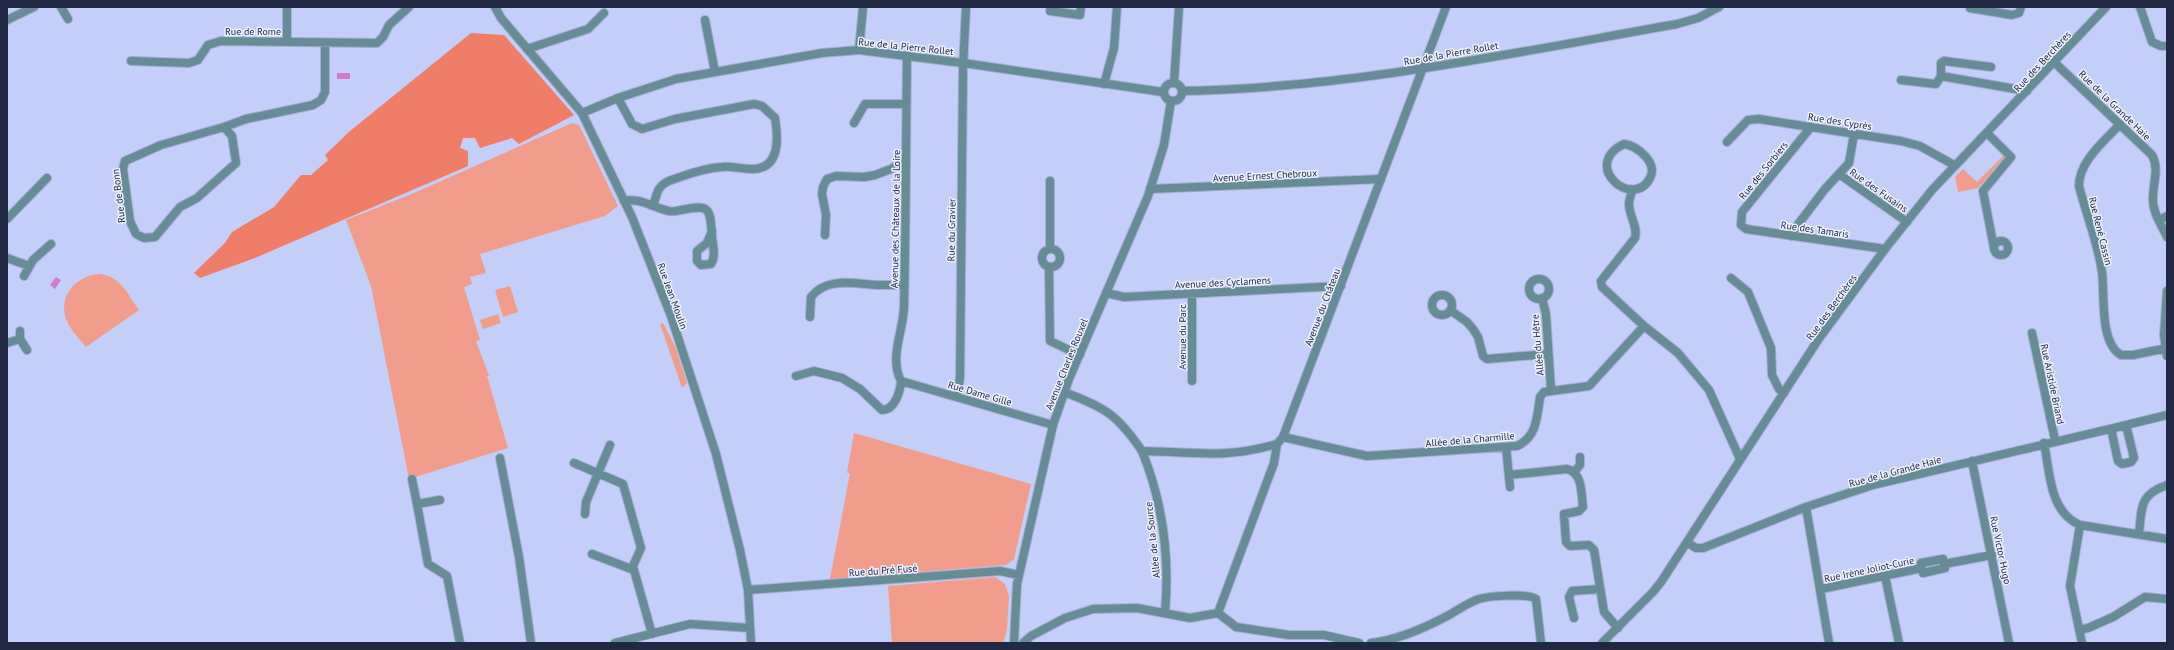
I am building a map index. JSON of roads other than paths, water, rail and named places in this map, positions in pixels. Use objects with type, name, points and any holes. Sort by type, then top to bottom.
[{"type":"street","points":[[7,20],[34,7]]},
{"type":"street","points":[[60,7],[68,18]]},
{"type":"street","name":"Rue de Rome","points":[[287,41],[288,7]]},
{"type":"street","name":"Rue de Rome","points":[[131,61],[189,63],[198,60],[208,45],[221,41],[377,43],[383,37],[389,25],[409,7]]},
{"type":"street","name":"Rue Jean Moulin","points":[[496,7],[501,18],[582,113],[624,201],[663,296],[699,398],[727,496],[748,590],[751,643]]},
{"type":"street","points":[[859,50],[863,7]]},
{"type":"street","name":"Rue du Gravier","points":[[957,397],[960,378],[963,63],[966,7]]},
{"type":"street","points":[[1051,7],[1050,11],[1080,15],[1081,7]]},
{"type":"street","points":[[1104,84],[1114,48],[1117,7]]},
{"type":"street","points":[[1174,83],[1179,7]]},
{"type":"street","name":"Avenue du Château","points":[[1218,613],[1274,463],[1277,444],[1283,436],[1446,7]]},
{"type":"street","name":"Rue de la Pierre Rollet","points":[[1182,91],[1308,85],[1423,68],[1677,24],[1698,18],[1719,7]]},
{"type":"street","points":[[1970,8],[2012,14],[2019,13],[2021,7]]},
{"type":"street","name":"Rue des Berchères","points":[[1602,643],[1653,592],[1688,543],[1740,459],[1818,340],[1885,249],[1954,165],[2027,91],[2106,7]]},
{"type":"street","points":[[2140,7],[2152,42],[2161,46],[2167,46]]},
{"type":"street","points":[[527,49],[588,29],[604,13]]},
{"type":"street","points":[[705,20],[715,72]]},
{"type":"street","name":"Rue de Bonn","points":[[224,127],[232,136],[236,163],[197,198],[176,210],[155,237],[144,238],[136,234],[130,221],[123,169],[125,161],[165,144],[246,119],[314,105],[321,100],[325,92],[325,43]]},
{"type":"street","name":"Rue de la Pierre Rollet","points":[[582,113],[618,98],[676,79],[822,52],[859,50],[907,55],[1163,92]]},
{"type":"street","name":"Avenue des Châteaux de la Loire","points":[[901,381],[898,375],[896,357],[903,316],[907,55]]},
{"type":"street","points":[[1901,80],[1936,84],[1940,76],[1941,63],[1944,61],[1991,66]]},
{"type":"street","name":"Rue de la Grande Haie","points":[[2054,62],[2118,120],[2147,149],[2155,161],[2153,202],[2159,220],[2167,236]]},
{"type":"street","points":[[1940,76],[2027,91]]},
{"type":"street","points":[[1174,83],[1180,86],[1182,91],[1179,99],[1171,101],[1165,97],[1163,92],[1168,84],[1174,83]]},
{"type":"street","points":[[618,98],[632,124],[642,129],[675,119],[754,104],[762,106],[776,118],[778,142],[776,152],[772,160],[763,166],[753,169],[722,167],[700,170],[664,182],[659,189],[653,206]]},
{"type":"street","name":"Avenue Charles Rouxel","points":[[1014,643],[1019,575],[1053,425],[1064,392],[1150,190],[1164,145],[1171,101]]},
{"type":"street","points":[[854,122],[865,104],[906,104]]},
{"type":"street","name":"Rue des Cyprès","points":[[1727,142],[1748,120],[1758,119],[1901,141],[1920,146],[1954,165]]},
{"type":"street","name":"Rue René Cassin","points":[[2118,120],[2084,165],[2079,175],[2080,186],[2102,272],[2103,313],[2113,347],[2118,354],[2129,356],[2166,351]]},
{"type":"street","name":"Rue des Sorbiers","points":[[1743,228],[1740,222],[1742,212],[1811,127]]},
{"type":"street","points":[[1987,132],[2011,157],[1983,191],[1994,248]]},
{"type":"street","points":[[1792,236],[1796,227],[1839,174],[1850,163],[1854,134]]},
{"type":"street","points":[[1624,144],[1631,145],[1650,161],[1653,169],[1650,178],[1643,187],[1632,191],[1622,187],[1608,174],[1606,169],[1606,162],[1609,157],[1616,148],[1624,144]]},
{"type":"street","points":[[825,235],[826,214],[822,194],[823,187],[827,179],[836,176],[864,177],[875,175],[891,169],[906,159]]},
{"type":"street","name":"Rue des Fusains","points":[[1839,174],[1907,222]]},
{"type":"street","points":[[7,219],[47,178]]},
{"type":"street","name":"Avenue Ernest Chebroux","points":[[1150,190],[1381,179]]},
{"type":"street","points":[[1050,181],[1050,249]]},
{"type":"street","points":[[1632,191],[1629,203],[1631,216],[1637,230],[1635,238],[1601,281],[1602,287],[1644,326],[1678,354],[1709,390],[1740,459]]},
{"type":"street","points":[[624,201],[633,200],[671,212],[698,206],[704,208],[711,215],[712,231]]},
{"type":"street","points":[[2159,220],[2167,216]]},
{"type":"street","name":"Rue des Tamaris","points":[[1743,228],[1885,249]]},
{"type":"street","points":[[24,276],[29,266],[51,244]]},
{"type":"street","points":[[1049,267],[1042,262],[1042,256],[1044,252],[1050,249]]},
{"type":"street","points":[[1049,267],[1057,264],[1059,258],[1058,253],[1050,249]]},
{"type":"street","points":[[7,258],[29,266]]},
{"type":"street","points":[[1049,267],[1050,341],[1080,355]]},
{"type":"street","points":[[1731,278],[1748,292],[1771,348],[1772,374],[1779,389],[1784,393]]},
{"type":"street","points":[[810,317],[811,296],[819,288],[826,285],[851,283],[904,285]]},
{"type":"street","name":"Avenue des Cyclamens","points":[[1106,293],[1124,297],[1341,286]]},
{"type":"street","points":[[2166,351],[2164,335],[2167,291]]},
{"type":"street","name":"Avenue du Parc","points":[[1192,293],[1192,381]]},
{"type":"street","name":"Allée du Hêtre","points":[[1542,298],[1546,314],[1551,390]]},
{"type":"street","points":[[1450,310],[1470,326],[1478,337],[1483,356],[1488,359],[1548,354]]},
{"type":"street","points":[[1551,390],[1589,386],[1644,326]]},
{"type":"street","name":"Rue Aristide Briand","points":[[2032,333],[2055,440]]},
{"type":"street","points":[[7,343],[20,334],[26,350]]},
{"type":"street","points":[[796,376],[814,371],[842,378],[860,389],[882,410],[889,409],[895,401],[901,381]]},
{"type":"street","name":"Rue Dame Gille","points":[[901,381],[1053,425]]},
{"type":"street","name":"Allée de la Charmille","points":[[1283,436],[1367,456],[1506,447],[1521,444],[1531,436],[1540,397],[1544,392],[1551,390]]},
{"type":"street","name":"Allée de la Source","points":[[1064,392],[1088,400],[1107,410],[1133,436],[1142,451],[1153,478],[1162,521],[1167,572],[1165,612]]},
{"type":"street","name":"Rue de la Grande Haie","points":[[1688,543],[1696,548],[1703,548],[1806,507],[1873,485],[2055,440],[2167,415]]},
{"type":"street","points":[[2044,443],[2056,502],[2068,519],[2080,525],[2167,539]]},
{"type":"street","points":[[1142,451],[1220,455],[1241,453],[1277,444]]},
{"type":"street","points":[[585,514],[586,502],[610,445]]},
{"type":"street","points":[[1506,447],[1510,487]]},
{"type":"street","points":[[1575,471],[1580,465],[1580,457]]},
{"type":"street","points":[[500,458],[519,557],[531,643]]},
{"type":"street","name":"Rue Victor Hugo","points":[[1972,461],[2009,643]]},
{"type":"street","points":[[574,463],[623,484],[641,548],[634,566],[634,570],[652,634]]},
{"type":"street","points":[[1509,475],[1567,469],[1575,471],[1579,476],[1583,507],[1579,511],[1564,514],[1566,542],[1570,546],[1589,545],[1594,550],[1604,612],[1618,628]]},
{"type":"street","points":[[412,479],[428,564],[447,576],[460,643]]},
{"type":"street","points":[[2139,534],[2143,500],[2148,494],[2167,485]]},
{"type":"street","points":[[417,504],[440,500]]},
{"type":"street","points":[[1806,507],[1829,643]]},
{"type":"street","points":[[2080,525],[2070,586],[2082,643]]},
{"type":"street","points":[[592,554],[634,570]]},
{"type":"street","name":"Rue Irène Joliot-Curie","points":[[1821,590],[1922,568],[1922,563],[1943,559],[1944,564],[1992,555]]},
{"type":"street","name":"Rue du Pré Fusé","points":[[748,590],[1000,571],[1019,575]]},
{"type":"street","points":[[1885,576],[1900,643]]},
{"type":"street","points":[[1574,618],[1569,597],[1572,591],[1600,589]]},
{"type":"street","points":[[1371,643],[1384,642],[1404,636],[1438,621],[1478,599],[1525,595],[1536,599],[1541,643]]},
{"type":"street","points":[[2079,630],[2088,628],[2113,617],[2145,597],[2167,599]]},
{"type":"street","points":[[1023,643],[1031,636],[1084,611],[1121,607],[1165,612],[1190,618],[1218,613],[1236,627],[1289,635],[1324,635],[1359,643]]},
{"type":"street","points":[[615,643],[690,624],[750,628]]}]
